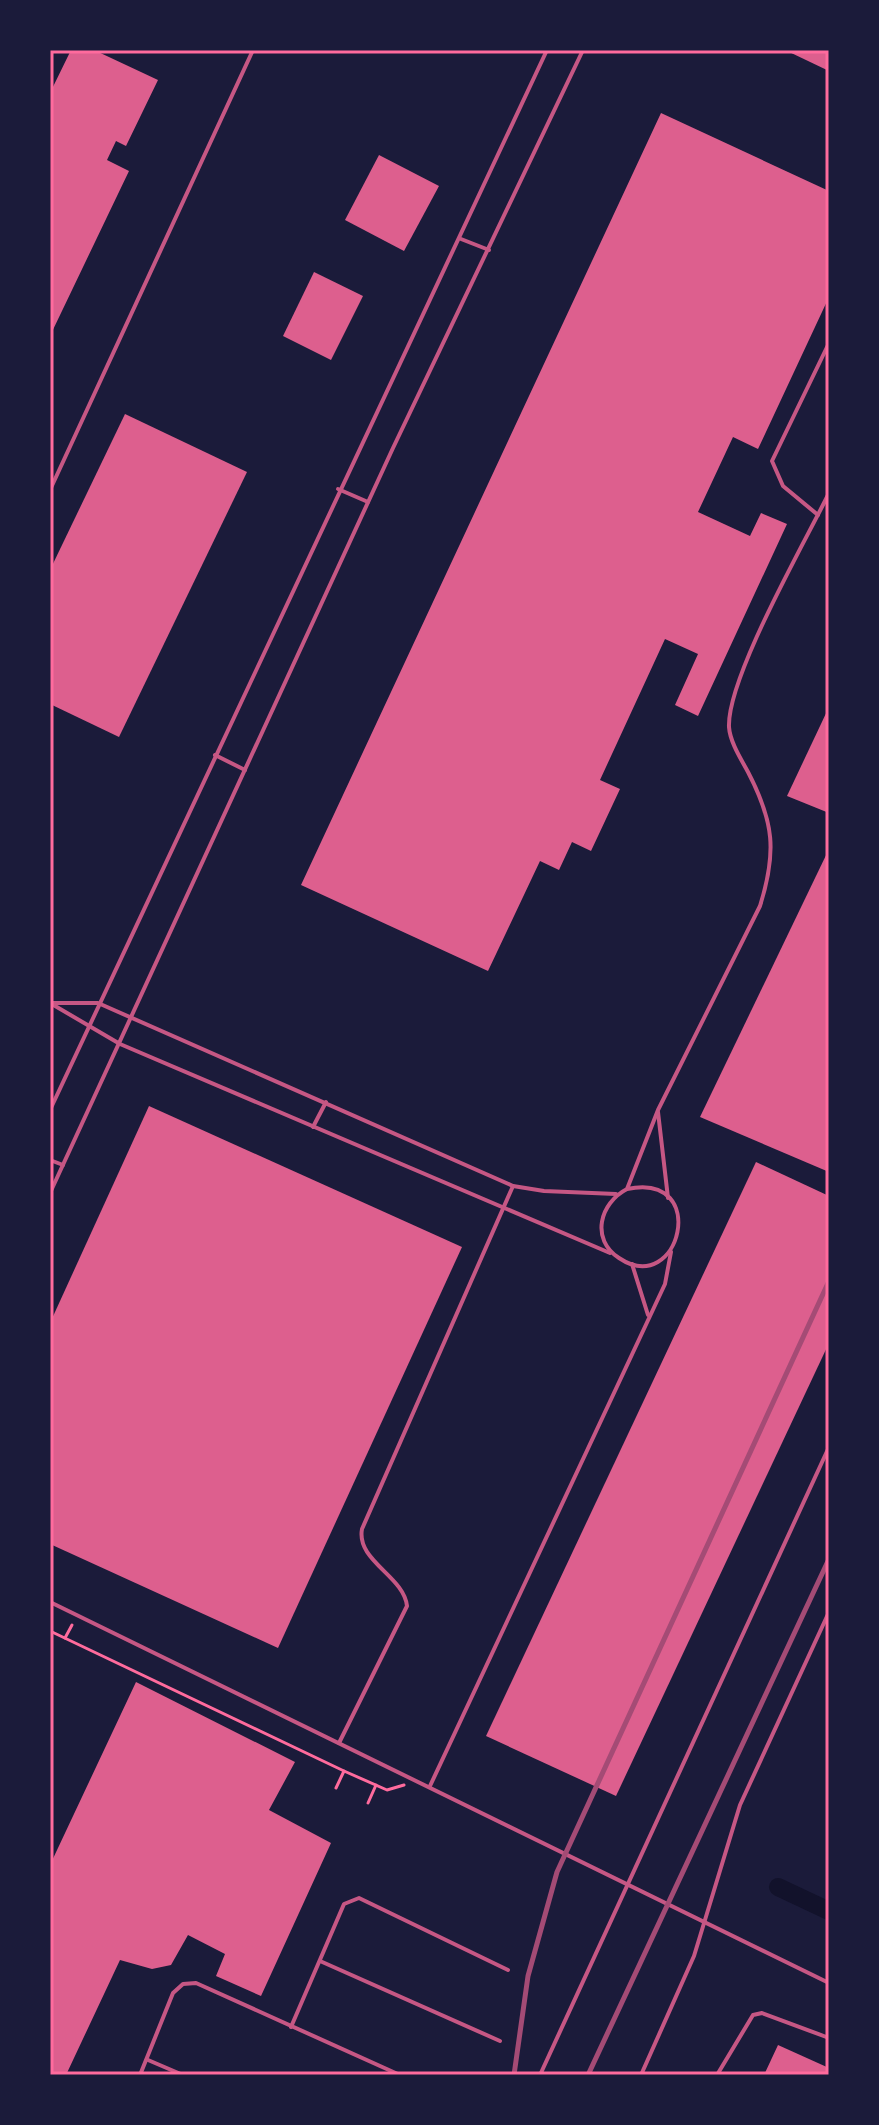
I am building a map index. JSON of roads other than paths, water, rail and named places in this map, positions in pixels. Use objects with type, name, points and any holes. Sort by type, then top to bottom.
[{"type":"lane","points":[[50,490],[253,50]]},
{"type":"lane","points":[[50,1110],[338,489],[461,239],[547,50]]},
{"type":"lane","points":[[50,1193],[368,502],[583,50]]},
{"type":"lane","points":[[461,239],[489,250]]},
{"type":"lane","points":[[818,515],[783,486],[772,461],[829,343]]},
{"type":"lane","points":[[338,489],[368,502]]},
{"type":"lane","points":[[627,1189],[658,1110],[760,906],[771,872],[772,836],[763,802],[729,730],[733,691],[829,493]]},
{"type":"lane","points":[[214,755],[245,770]]},
{"type":"lane","points":[[50,1003],[98,1003],[513,1186],[544,1191],[617,1194]]},
{"type":"lane","points":[[50,1003],[87,1028],[120,1044],[632,1264],[654,1263],[672,1249]]},
{"type":"lane","points":[[313,1127],[326,1102]]},
{"type":"lane","points":[[430,1786],[665,1284],[677,1239],[679,1217],[668,1198],[658,1110]]},
{"type":"lane","points":[[50,1160],[63,1166]]},
{"type":"lane","points":[[339,1743],[407,1606],[405,1595],[364,1547],[362,1529],[513,1186]]},
{"type":"lane","points":[[612,1254],[602,1234],[601,1223],[609,1202],[617,1194],[627,1189],[649,1187],[668,1198]]},
{"type":"lane","points":[[632,1264],[648,1315]]},
{"type":"lane","points":[[540,2075],[829,1447]]},
{"type":"lane","points":[[50,1602],[430,1786],[704,1925],[829,1983]]},
{"type":"lane","points":[[641,2075],[704,1925],[740,1805],[829,1612]]},
{"type":"lane","points":[[291,2027],[344,1904],[359,1898],[508,1970]]},
{"type":"lane","points":[[320,1961],[500,2041]]},
{"type":"lane","points":[[140,2075],[173,1993],[183,1984],[196,1983],[400,2075]]},
{"type":"lane","points":[[717,2075],[753,2015],[762,2013],[829,2038]]},
{"type":"lane","points":[[147,2059],[183,2075]]},
{"type":"waterway","points":[[778,1887],[829,1911]]},
{"type":"railway","points":[[514,2075],[528,1976],[557,1872],[829,1281]]},
{"type":"railway","points":[[588,2075],[829,1559]]}]
